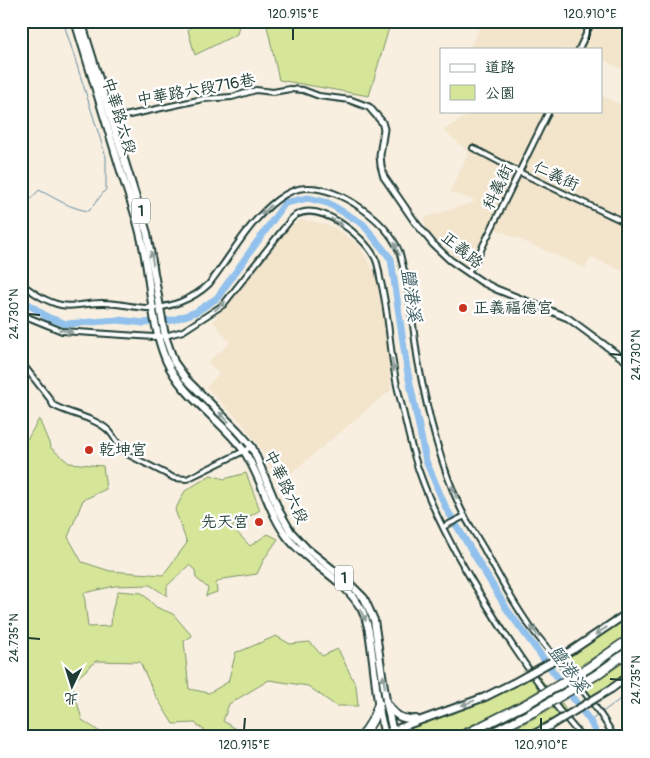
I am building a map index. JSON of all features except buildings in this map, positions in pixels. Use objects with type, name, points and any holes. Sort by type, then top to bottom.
[{"type":"highway","points":[[460,737],[528,703],[588,668],[629,639]]},
{"type":"highway","points":[[484,737],[535,711],[596,675],[629,651]]},
{"type":"highway","points":[[362,737],[382,703]]},
{"type":"main road","name":"中華路六段","points":[[75,21],[109,120]]},
{"type":"main road","name":"中華路六段","points":[[81,21],[141,236],[157,307]]},
{"type":"main road","name":"1","points":[[157,307],[162,337]]},
{"type":"main road","name":"中華路六段","points":[[162,337],[174,362],[186,379],[252,447],[291,532],[307,549],[354,587],[364,598],[370,608],[376,631],[382,703]]},
{"type":"main road","name":"中華路六段","points":[[162,337],[166,360],[181,384],[233,437],[250,461],[287,537],[304,554],[343,585],[363,612],[370,635],[387,735]]},
{"type":"main road","points":[[387,735],[485,697],[513,684],[574,649],[629,612]]},
{"type":"main road","points":[[529,737],[611,689],[629,676]]},
{"type":"main road","points":[[382,703],[398,717],[408,720],[442,713]]},
{"type":"street","points":[[579,48],[592,21]]},
{"type":"street","name":"中華路六段716巷","points":[[109,120],[203,99],[232,97],[256,90],[273,92],[290,89],[303,90],[319,96],[350,100]]},
{"type":"street","name":"正義路","points":[[350,100],[369,107],[382,122],[384,130],[380,155],[384,177],[415,222],[433,244],[468,272],[496,289],[568,318],[629,363]]},
{"type":"street","name":"科義街","points":[[468,272],[476,260],[549,112]]},
{"type":"street","name":"仁義街","points":[[473,148],[629,224]]},
{"type":"street","points":[[21,283],[36,295],[62,305],[105,303],[157,307],[182,302],[201,292],[265,210],[279,198],[294,190],[317,189],[338,195],[371,216],[391,236],[399,251],[410,295],[418,360],[430,419],[442,463],[465,516],[501,581],[528,624],[599,711],[614,737]]},
{"type":"street","points":[[21,313],[62,331],[162,337],[183,330],[223,305],[288,222],[297,214],[310,212],[323,214],[352,231],[375,257],[383,286],[393,372],[420,474],[443,527],[472,582],[526,668],[582,737]]},
{"type":"street","points":[[21,362],[53,405],[98,424],[110,432],[122,451],[174,478],[187,479],[252,447]]},
{"type":"street","points":[[443,527],[465,516]]},
{"type":"shaded area","points":[[483,21],[629,21],[629,72],[602,59],[602,48],[470,48]]},
{"type":"shaded area","points":[[602,96],[629,109],[629,274],[591,257],[585,268],[496,229],[474,271],[427,232],[424,218],[476,201],[450,192],[469,152],[443,130],[473,112],[602,112]]},
{"type":"shaded area","points":[[301,220],[333,227],[358,244],[375,273],[386,329],[391,390],[290,474],[277,481],[260,447],[242,423],[206,387],[219,374],[208,362],[230,343],[213,321],[287,229]]},
{"type":"green space","points":[[195,21],[240,21],[237,34],[195,55],[188,30]]},
{"type":"green space","points":[[269,21],[391,21],[369,96],[279,80],[267,26]]},
{"type":"green space","points":[[39,419],[51,448],[69,463],[103,466],[106,489],[83,500],[68,537],[82,562],[110,571],[163,575],[187,543],[175,510],[185,491],[211,475],[224,479],[246,473],[260,510],[232,527],[250,546],[268,534],[278,539],[264,559],[257,574],[223,579],[216,583],[217,592],[206,596],[208,588],[196,578],[195,570],[189,565],[167,586],[167,596],[150,585],[115,586],[84,593],[88,627],[111,626],[112,611],[118,591],[142,593],[156,607],[173,614],[192,636],[184,641],[189,689],[209,693],[228,682],[236,652],[276,636],[290,644],[310,642],[322,656],[338,649],[356,686],[358,706],[336,706],[308,686],[269,680],[229,704],[223,721],[249,737],[220,737],[209,733],[195,723],[173,724],[154,693],[140,662],[96,661],[72,683],[82,720],[103,734],[103,737],[28,737],[21,717],[21,440],[28,438]]},
{"type":"green space","points":[[629,617],[629,636],[569,672],[561,660]]},
{"type":"green space","points":[[629,659],[629,673],[590,697],[584,689]]},
{"type":"green space","points":[[538,675],[546,686],[508,708],[446,737],[404,737],[402,730],[472,706]]},
{"type":"green space","points":[[562,703],[566,711],[523,737],[499,737]]},
{"type":"waterway","points":[[25,205],[39,190],[69,206],[89,211],[106,189],[106,157],[63,21]]},
{"type":"waterway","name":"鹽港溪","points":[[21,299],[47,317],[66,324],[118,320],[144,323],[173,320],[196,312],[217,298],[285,203],[308,198],[328,203],[363,224],[391,259],[407,369],[426,461],[446,508],[508,611],[590,721],[598,737]]},
{"type":"waterway","points":[[601,713],[629,693]]},
{"type":"waterway","points":[[590,721],[598,715]]},
{"type":"place","name":"正義福德宮","points":[[463,308]]},
{"type":"place","name":"乾坤宮","points":[[89,450]]},
{"type":"place","name":"先天宮","points":[[259,522]]}]
